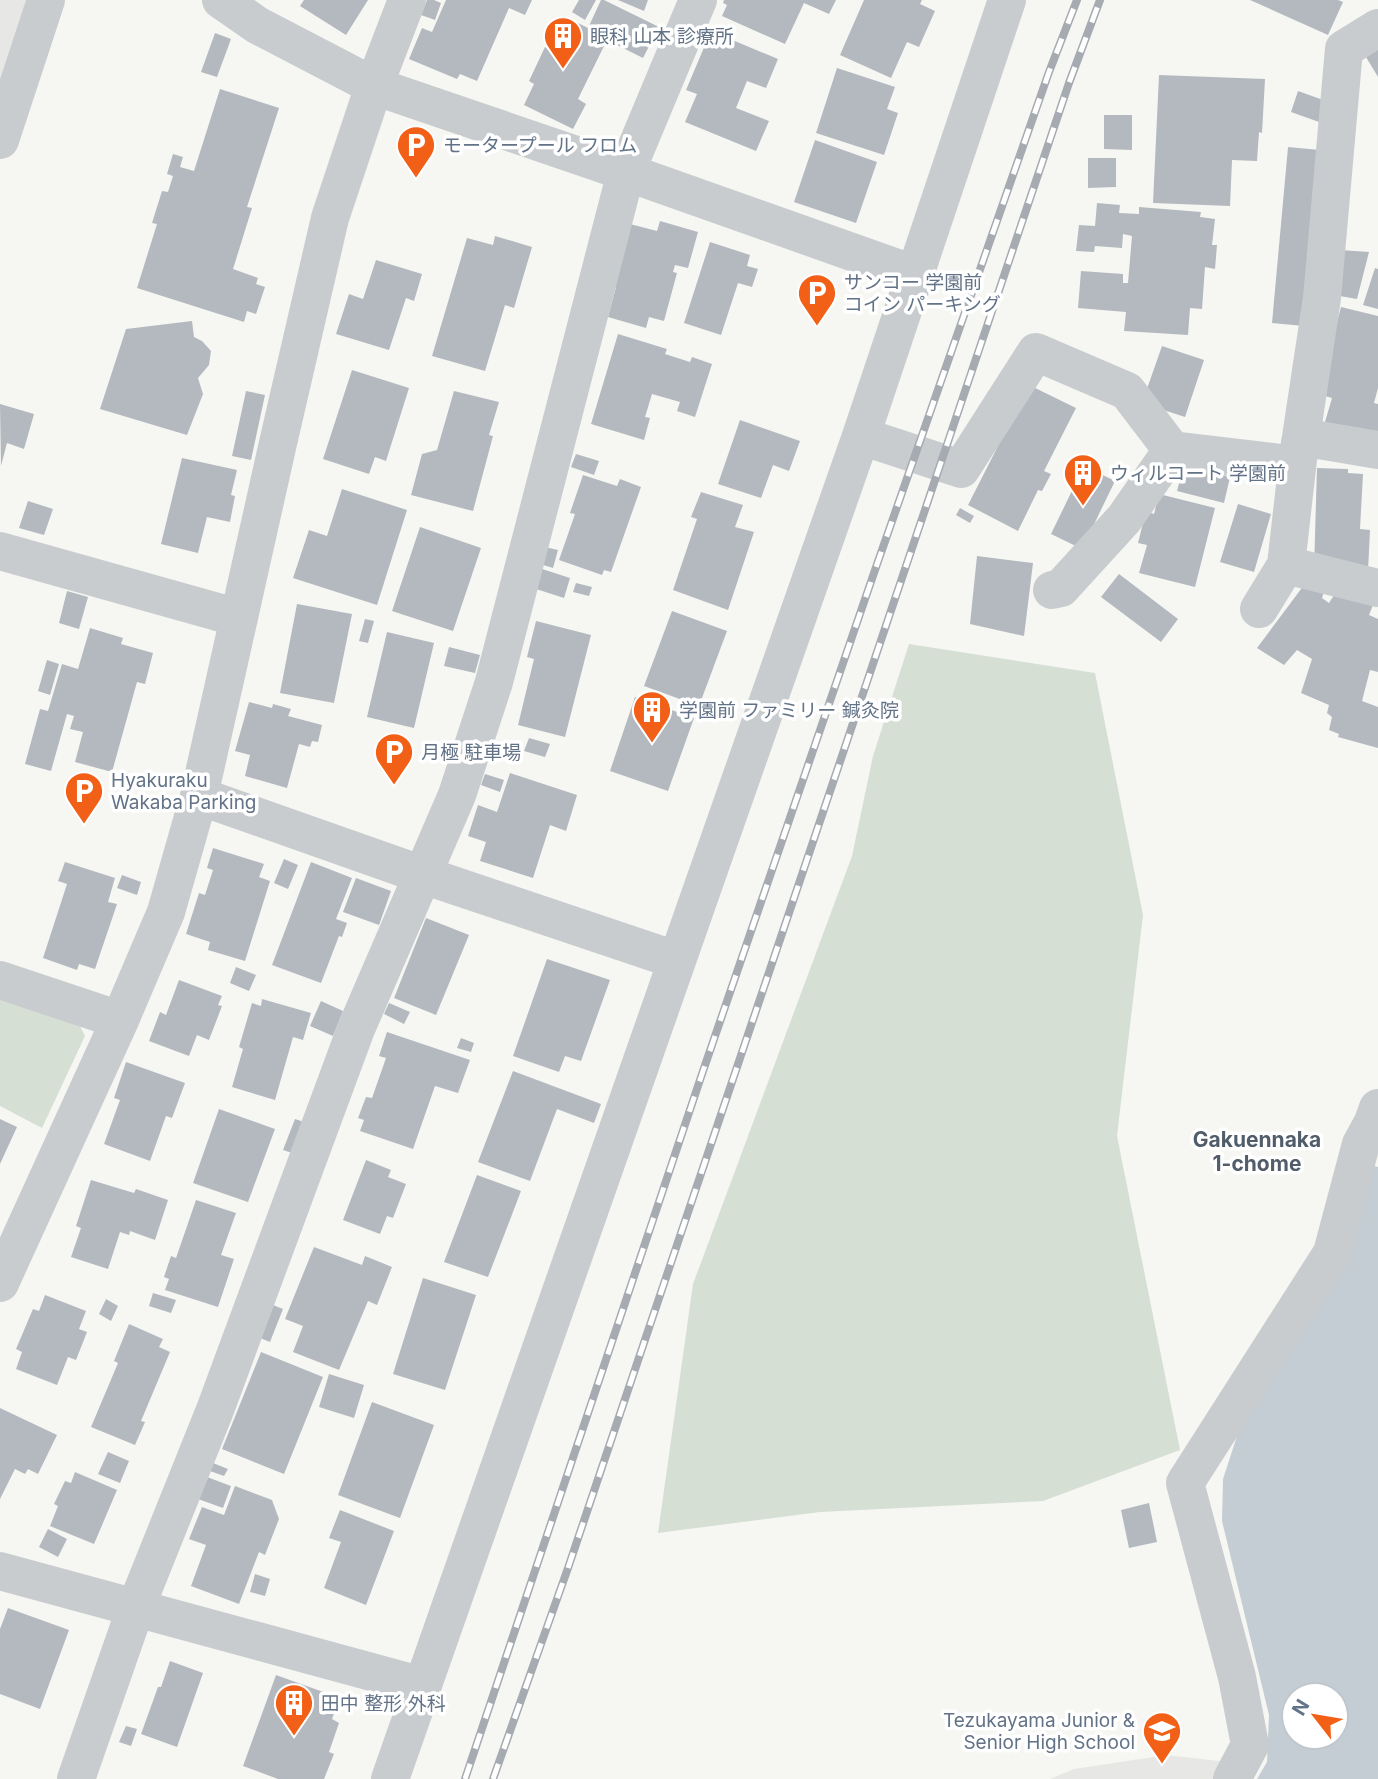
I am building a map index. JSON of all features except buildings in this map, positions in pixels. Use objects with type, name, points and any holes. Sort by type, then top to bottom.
[{"type":"street","points":[[0,140],[46,0]]},
{"type":"street","points":[[221,0],[257,25],[374,86],[914,274]]},
{"type":"street","points":[[0,1283],[120,1020],[166,912],[200,796],[330,218],[374,86],[407,0]]},
{"type":"street","points":[[76,1779],[136,1607],[215,1410],[356,1029],[457,795],[495,682],[626,172],[698,0]]},
{"type":"street","points":[[390,1779],[861,436],[1007,0]]},
{"type":"street","points":[[1259,610],[1286,565],[1299,451],[1322,298],[1344,49],[1378,28]]},
{"type":"street","points":[[861,436],[961,469],[1036,352],[1127,391],[1172,450]]},
{"type":"street","points":[[1172,450],[1378,450]]},
{"type":"street","points":[[1052,590],[1061,588],[1124,519],[1172,450]]},
{"type":"street","points":[[1113,570],[1124,519]]},
{"type":"street","points":[[0,551],[239,618]]},
{"type":"street","points":[[1286,565],[1378,588]]},
{"type":"street","points":[[200,796],[676,960]]},
{"type":"street","points":[[0,979],[120,1020]]},
{"type":"street","points":[[1232,1779],[1250,1745],[1237,1677],[1185,1483],[1332,1253],[1361,1144],[1378,1108]]},
{"type":"street","points":[[0,1570],[423,1686]]},
{"type":"shaded area","points":[[0,0],[29,0],[0,85]]},
{"type":"shaded area","points":[[909,644],[1095,673],[1143,915],[1117,1136],[1180,1450],[1043,1501],[820,1512],[658,1533],[693,1284],[852,856],[873,756]]},
{"type":"shaded area","points":[[0,994],[75,1016],[85,1036],[42,1128],[0,1106]]},
{"type":"shaded area","points":[[1371,1165],[1378,1167],[1378,1779],[1257,1779],[1267,1762],[1269,1715],[1222,1521],[1223,1479],[1237,1436]]},
{"type":"shaded area","name":"Tezukayama Junior & Senior High School","points":[[1167,1755],[1228,1762],[1217,1779],[1050,1779],[1074,1769]]},
{"type":"railway","points":[[465,1779],[875,570],[1049,72],[1077,0]]},
{"type":"railway","points":[[493,1779],[568,1568],[1069,83],[1100,0]]},
{"type":"place","name":"眼科 山本 診療所","points":[[563,70]]},
{"type":"place","name":"モータープール フロム","points":[[416,179]]},
{"type":"place","name":"サンコー 学園前 コイン パーキング","points":[[817,327]]},
{"type":"place","name":"ウィルコート 学園前","points":[[1083,507]]},
{"type":"place","name":"学園前 ファミリー 鍼灸院","points":[[652,744]]},
{"type":"place","name":"月極 駐車場","points":[[394,786]]},
{"type":"place","name":"Hyakuraku Wakaba Parking","points":[[84,825]]},
{"type":"place","name":"田中 整形 外科","points":[[294,1737]]},
{"type":"place","name":"Tezukayama Junior & Senior High School","points":[[1162,1765]]},
{"type":"district","name":"Gakuennaka 1-chome","points":[[1257,1151]]}]
